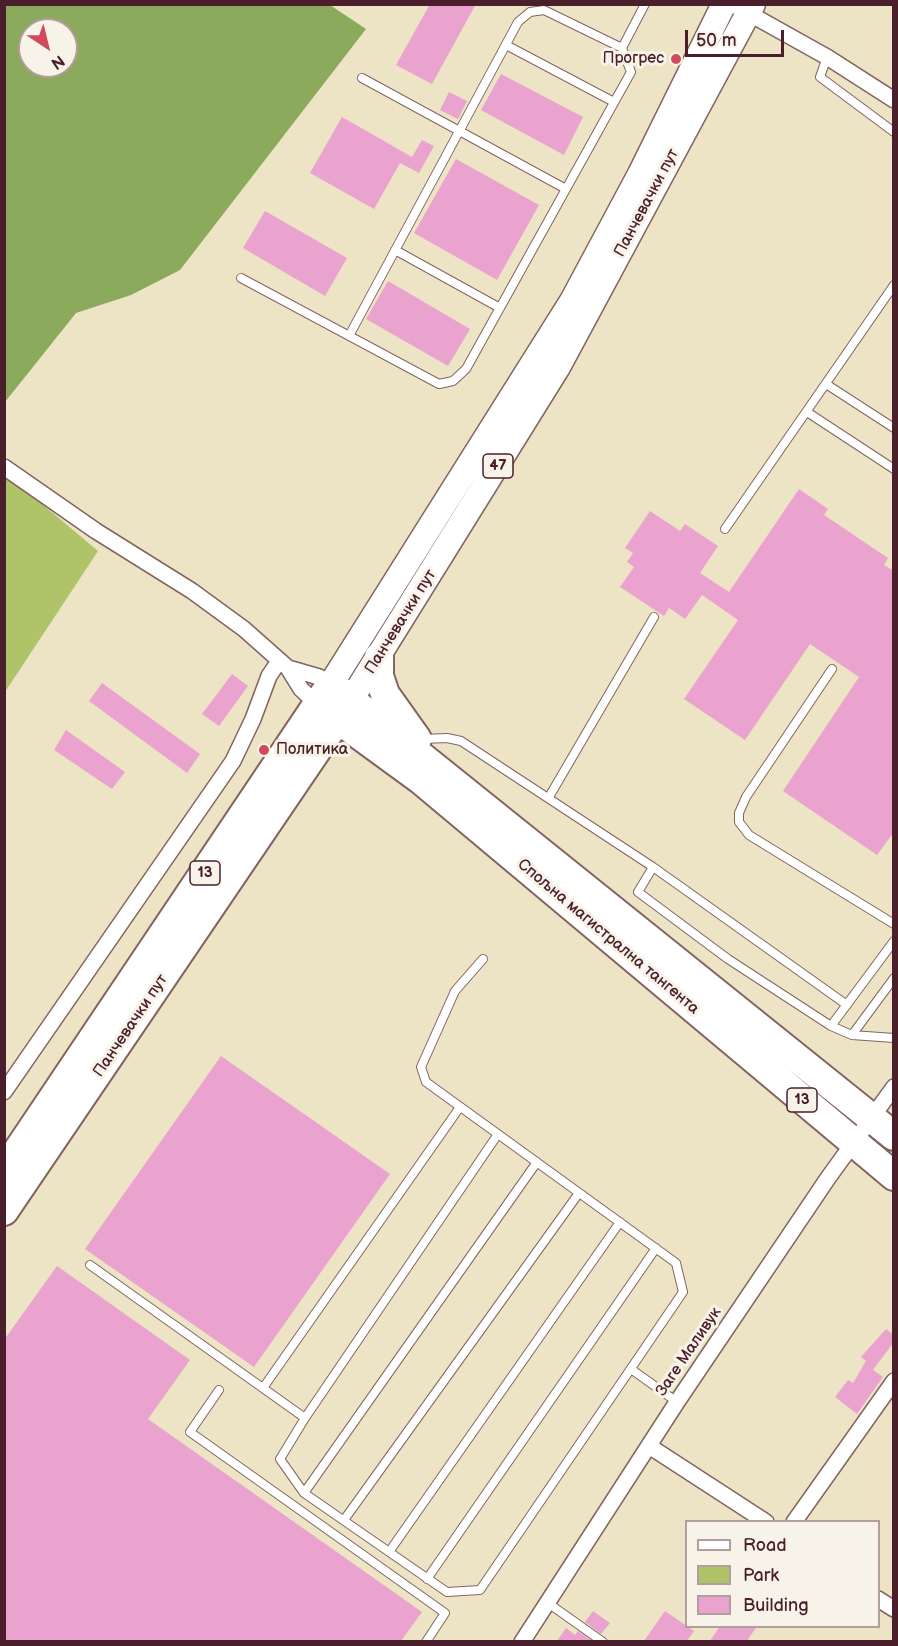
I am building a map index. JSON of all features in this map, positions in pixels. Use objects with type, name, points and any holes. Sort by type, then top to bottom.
[{"type":"highway","points":[[379,657],[379,676],[385,694],[417,740],[444,766],[455,783]]},
{"type":"highway","name":"Панчевачки пут","points":[[4,1211],[306,766],[334,702]]},
{"type":"highway","name":"Панчевачки пут","points":[[4,1171],[334,702]]},
{"type":"highway","name":"Спољна магистрална тангента","points":[[334,702],[421,780],[894,1176]]},
{"type":"highway","name":"Спољна магистрална тангента","points":[[334,702],[455,783],[894,1136]]},
{"type":"highway","points":[[306,766],[332,750],[352,749],[365,753],[388,768],[421,780]]},
{"type":"main road","name":"Панчевачки пут","points":[[334,702],[572,301],[640,174],[724,4]]},
{"type":"main road","name":"Панчевачки пут","points":[[334,702],[379,657],[558,367],[744,7]]},
{"type":"street","points":[[744,7],[894,100]]},
{"type":"street","points":[[4,467],[96,531],[192,591],[244,629],[284,665],[301,689],[334,702]]},
{"type":"street","points":[[284,665],[319,676],[334,702]]},
{"type":"street","points":[[4,1092],[233,761],[254,719],[269,676],[284,665]]},
{"type":"street","name":"Заге Маливук","points":[[522,1641],[677,1402],[853,1143],[894,1087]]},
{"type":"street","points":[[795,1520],[894,1381]]},
{"type":"street","points":[[649,1446],[764,1520]]},
{"type":"street","points":[[880,1600],[894,1609]]},
{"type":"lane","points":[[622,48],[645,4]]},
{"type":"lane","points":[[241,278],[350,334],[439,384],[453,381],[466,369],[631,72],[622,48],[544,10],[530,12],[518,22],[350,334]]},
{"type":"lane","points":[[506,45],[614,102]]},
{"type":"lane","points":[[827,57],[820,77],[894,132]]},
{"type":"lane","points":[[362,78],[566,189]]},
{"type":"lane","points":[[395,250],[500,308]]},
{"type":"lane","points":[[725,529],[894,285]]},
{"type":"lane","points":[[826,384],[894,428]]},
{"type":"lane","points":[[807,412],[894,470]]},
{"type":"lane","points":[[549,797],[654,617]]},
{"type":"lane","points":[[832,669],[746,797],[739,813],[739,822],[749,835],[894,924]]},
{"type":"lane","points":[[417,740],[447,738],[461,741],[653,867],[847,1005]]},
{"type":"lane","points":[[653,867],[638,892],[728,959],[831,1026],[852,1035],[894,1038]]},
{"type":"lane","points":[[831,1026],[894,941]]},
{"type":"lane","points":[[483,959],[455,991],[422,1068],[426,1082],[579,1192],[676,1263],[683,1292],[480,1590],[447,1592],[304,1493],[280,1459],[305,1418],[498,1134]]},
{"type":"lane","points":[[852,1035],[894,978]]},
{"type":"lane","points":[[263,1388],[460,1107]]},
{"type":"lane","points":[[304,1493],[537,1162]]},
{"type":"lane","points":[[344,1520],[579,1192]]},
{"type":"lane","points":[[389,1552],[620,1222]]},
{"type":"lane","points":[[427,1579],[656,1248]]},
{"type":"lane","points":[[90,1265],[305,1418]]},
{"type":"lane","points":[[631,1369],[677,1402]]},
{"type":"lane","points":[[219,1390],[190,1432],[445,1613],[426,1641]]},
{"type":"lane","points":[[548,1604],[603,1641]]},
{"type":"green space","points":[[5,4],[330,5],[366,29],[180,270],[131,295],[76,313],[5,402]]},
{"type":"green space","points":[[5,473],[98,551],[5,692]]},
{"type":"building","points":[[430,4],[476,4],[432,84],[396,65]]},
{"type":"building","points":[[501,74],[583,117],[564,155],[481,110]]},
{"type":"building","points":[[449,92],[467,101],[458,119],[440,110]]},
{"type":"building","points":[[342,117],[412,157],[422,140],[434,146],[419,173],[400,163],[374,209],[310,173]]},
{"type":"building","points":[[456,159],[539,205],[497,280],[414,233]]},
{"type":"building","points":[[265,211],[347,258],[325,296],[243,248]]},
{"type":"building","points":[[388,281],[470,329],[448,366],[366,319]]},
{"type":"building","points":[[799,489],[828,509],[824,515],[888,558],[884,565],[894,571],[894,832],[877,855],[783,791],[859,677],[810,644],[745,740],[684,699],[738,620],[702,595],[685,619],[669,608],[664,616],[620,587],[634,567],[627,562],[633,553],[625,548],[650,511],[680,531],[685,524],[718,546],[700,573],[729,592]]},
{"type":"building","points":[[232,674],[248,686],[219,726],[202,714]]},
{"type":"building","points":[[102,683],[200,754],[187,773],[89,701]]},
{"type":"building","points":[[66,730],[125,772],[112,789],[54,750]]},
{"type":"building","points":[[221,1056],[390,1174],[254,1367],[85,1249]]},
{"type":"building","points":[[57,1266],[190,1360],[148,1419],[422,1612],[401,1641],[4,1641],[4,1340]]},
{"type":"building","points":[[886,1329],[894,1335],[894,1342],[873,1370],[883,1377],[857,1414],[835,1397],[848,1380],[853,1383],[866,1361],[861,1357]]},
{"type":"building","points":[[593,1611],[610,1623],[601,1634],[585,1622]]},
{"type":"building","points":[[665,1611],[685,1625],[685,1628],[694,1631],[687,1641],[644,1641]]},
{"type":"building","points":[[566,1628],[575,1635],[578,1631],[592,1641],[557,1641]]},
{"type":"building","points":[[719,1628],[756,1628],[747,1641],[710,1641]]},
{"type":"place","name":"Прогрес","points":[[676,59]]},
{"type":"place","name":"Политика","points":[[264,750]]}]
